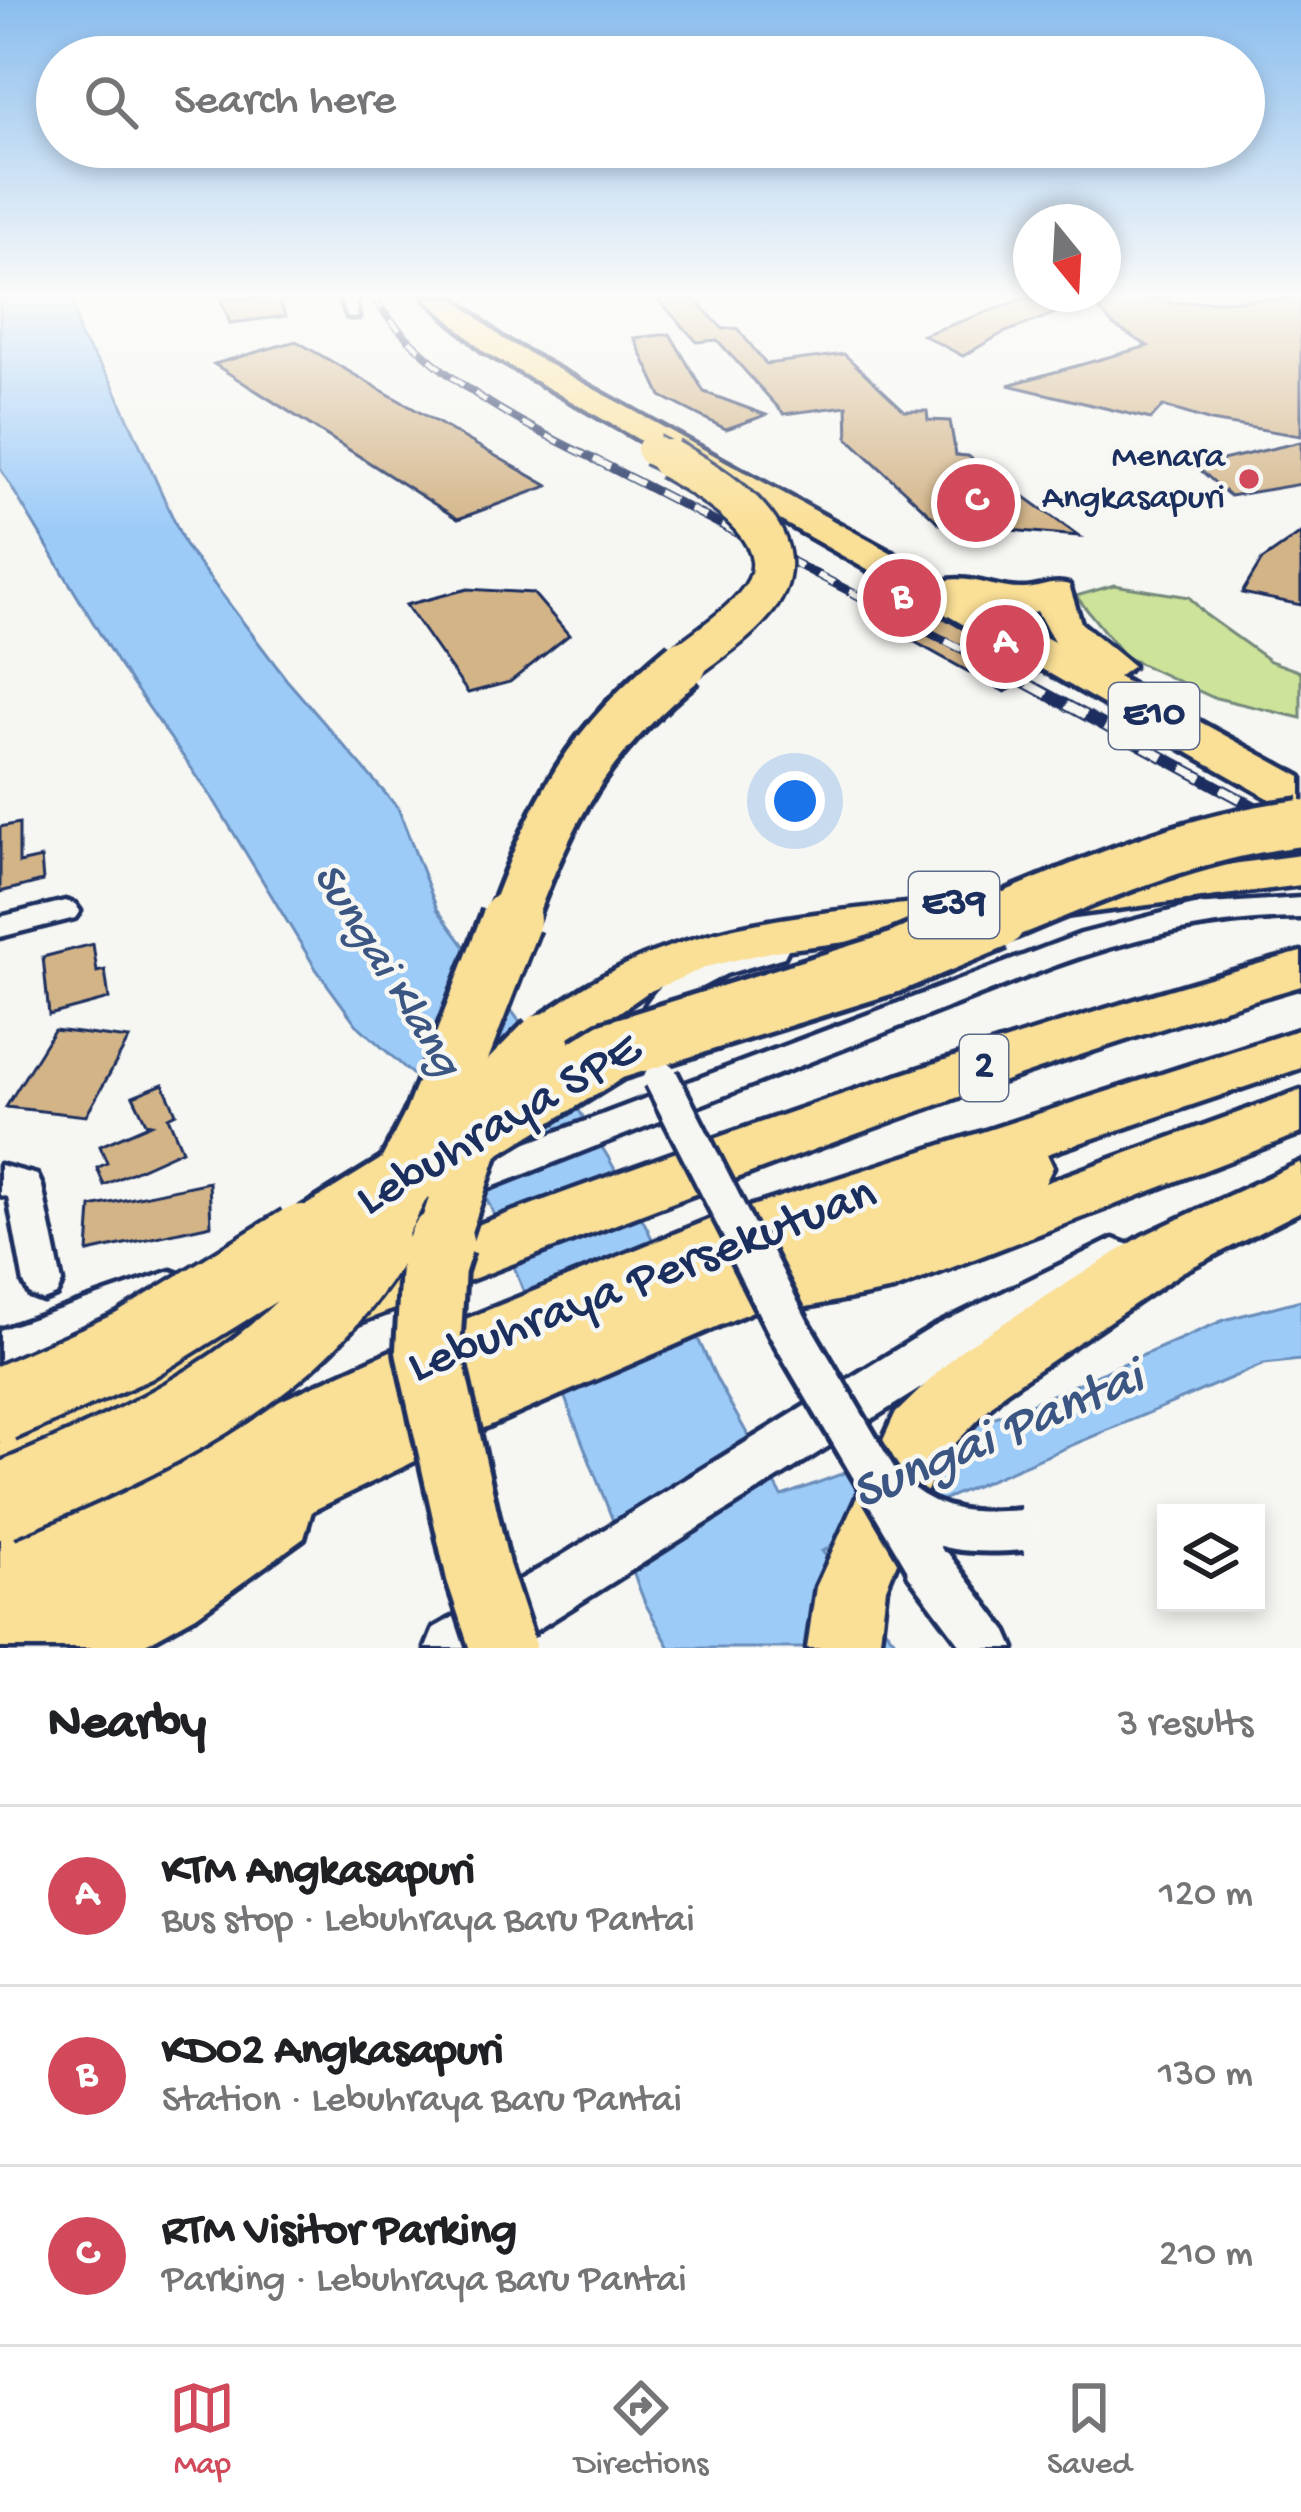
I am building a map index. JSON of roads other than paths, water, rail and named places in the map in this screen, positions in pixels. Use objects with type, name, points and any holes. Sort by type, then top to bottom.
[{"type":"highway","points":[[0,1502],[155,1432],[251,1373],[302,1330],[362,1260],[433,1119],[551,823],[581,765],[626,714],[758,601],[769,557],[762,531],[741,507],[529,375]]},
{"type":"highway","name":"E10","points":[[547,375],[1301,799]]},
{"type":"highway","name":"E10","points":[[570,375],[956,589],[1301,769]]},
{"type":"highway","name":"Lebuhraya SPE","points":[[0,1372],[118,1323],[607,1017],[835,952],[1150,828],[1301,799]]},
{"type":"highway","name":"Lebuhraya SPE","points":[[0,1409],[134,1346],[611,1051],[890,964],[1160,852],[1250,829],[1301,823]]},
{"type":"highway","points":[[503,1648],[478,1572],[428,1350],[433,1267],[491,1093],[544,1039],[656,967],[703,949],[768,936],[1301,870]]},
{"type":"highway","name":"Lebuhraya Persekutuan","points":[[0,1442],[379,1287],[671,1178],[1127,1018],[1301,969]]},
{"type":"highway","name":"Lebuhraya Persekutuan","points":[[0,1556],[176,1482],[449,1383],[725,1239],[1301,1048]]},
{"type":"highway","points":[[68,1648],[171,1591],[381,1444],[449,1383],[701,1301],[1037,1162],[1142,1102]]},
{"type":"highway","points":[[701,1301],[892,1264],[1301,1111]]},
{"type":"highway","points":[[843,1648],[851,1587],[918,1436],[966,1357],[1301,1183]]},
{"type":"highway","points":[[0,1409],[111,1397]]},
{"type":"highway","points":[[0,1626],[381,1444]]},
{"type":"street","points":[[0,1348],[637,1121],[1081,943],[1219,908],[1301,908]]},
{"type":"street","points":[[0,927],[65,911]]},
{"type":"street","points":[[853,929],[758,952],[695,975],[657,1010],[650,1034],[661,1078],[789,1329],[925,1560],[992,1648]]},
{"type":"street","points":[[0,1180],[25,1186],[44,1283]]},
{"type":"street","points":[[454,1648],[966,1357]]},
{"type":"street","points":[[880,1488],[927,1526],[972,1534],[1022,1530]]},
{"type":"water","points":[[0,375],[107,375],[186,547],[286,679],[398,808],[437,909],[547,1059],[608,1157],[646,1226],[717,1380],[782,1496],[1031,1404],[1224,1320],[1301,1300],[1301,1360],[1264,1364],[822,1551],[901,1648],[670,1648],[645,1603],[491,1208],[453,1132],[423,1084],[356,1024],[316,969],[215,802],[117,662],[0,468]]},
{"type":"railway","points":[[450,375],[505,413],[594,459]]},
{"type":"railway","points":[[594,459],[600,462]]},
{"type":"railway","points":[[594,459],[994,666]]},
{"type":"railway","points":[[989,663],[1301,832]]},
{"type":"place","name":"Menara Angkasapuri","points":[[1249,479]]},
{"type":"place","name":"RTM Visitor Parking","points":[[976,503]]},
{"type":"place","name":"KD02 Angkasapuri","points":[[902,598]]},
{"type":"place","name":"KTM Angkasapuri","points":[[1005,644]]},
{"type":"water label","name":"Sungai Klang","points":[[385,971]]},
{"type":"water label","name":"Sungai Pantai","points":[[999,1438]]}]
